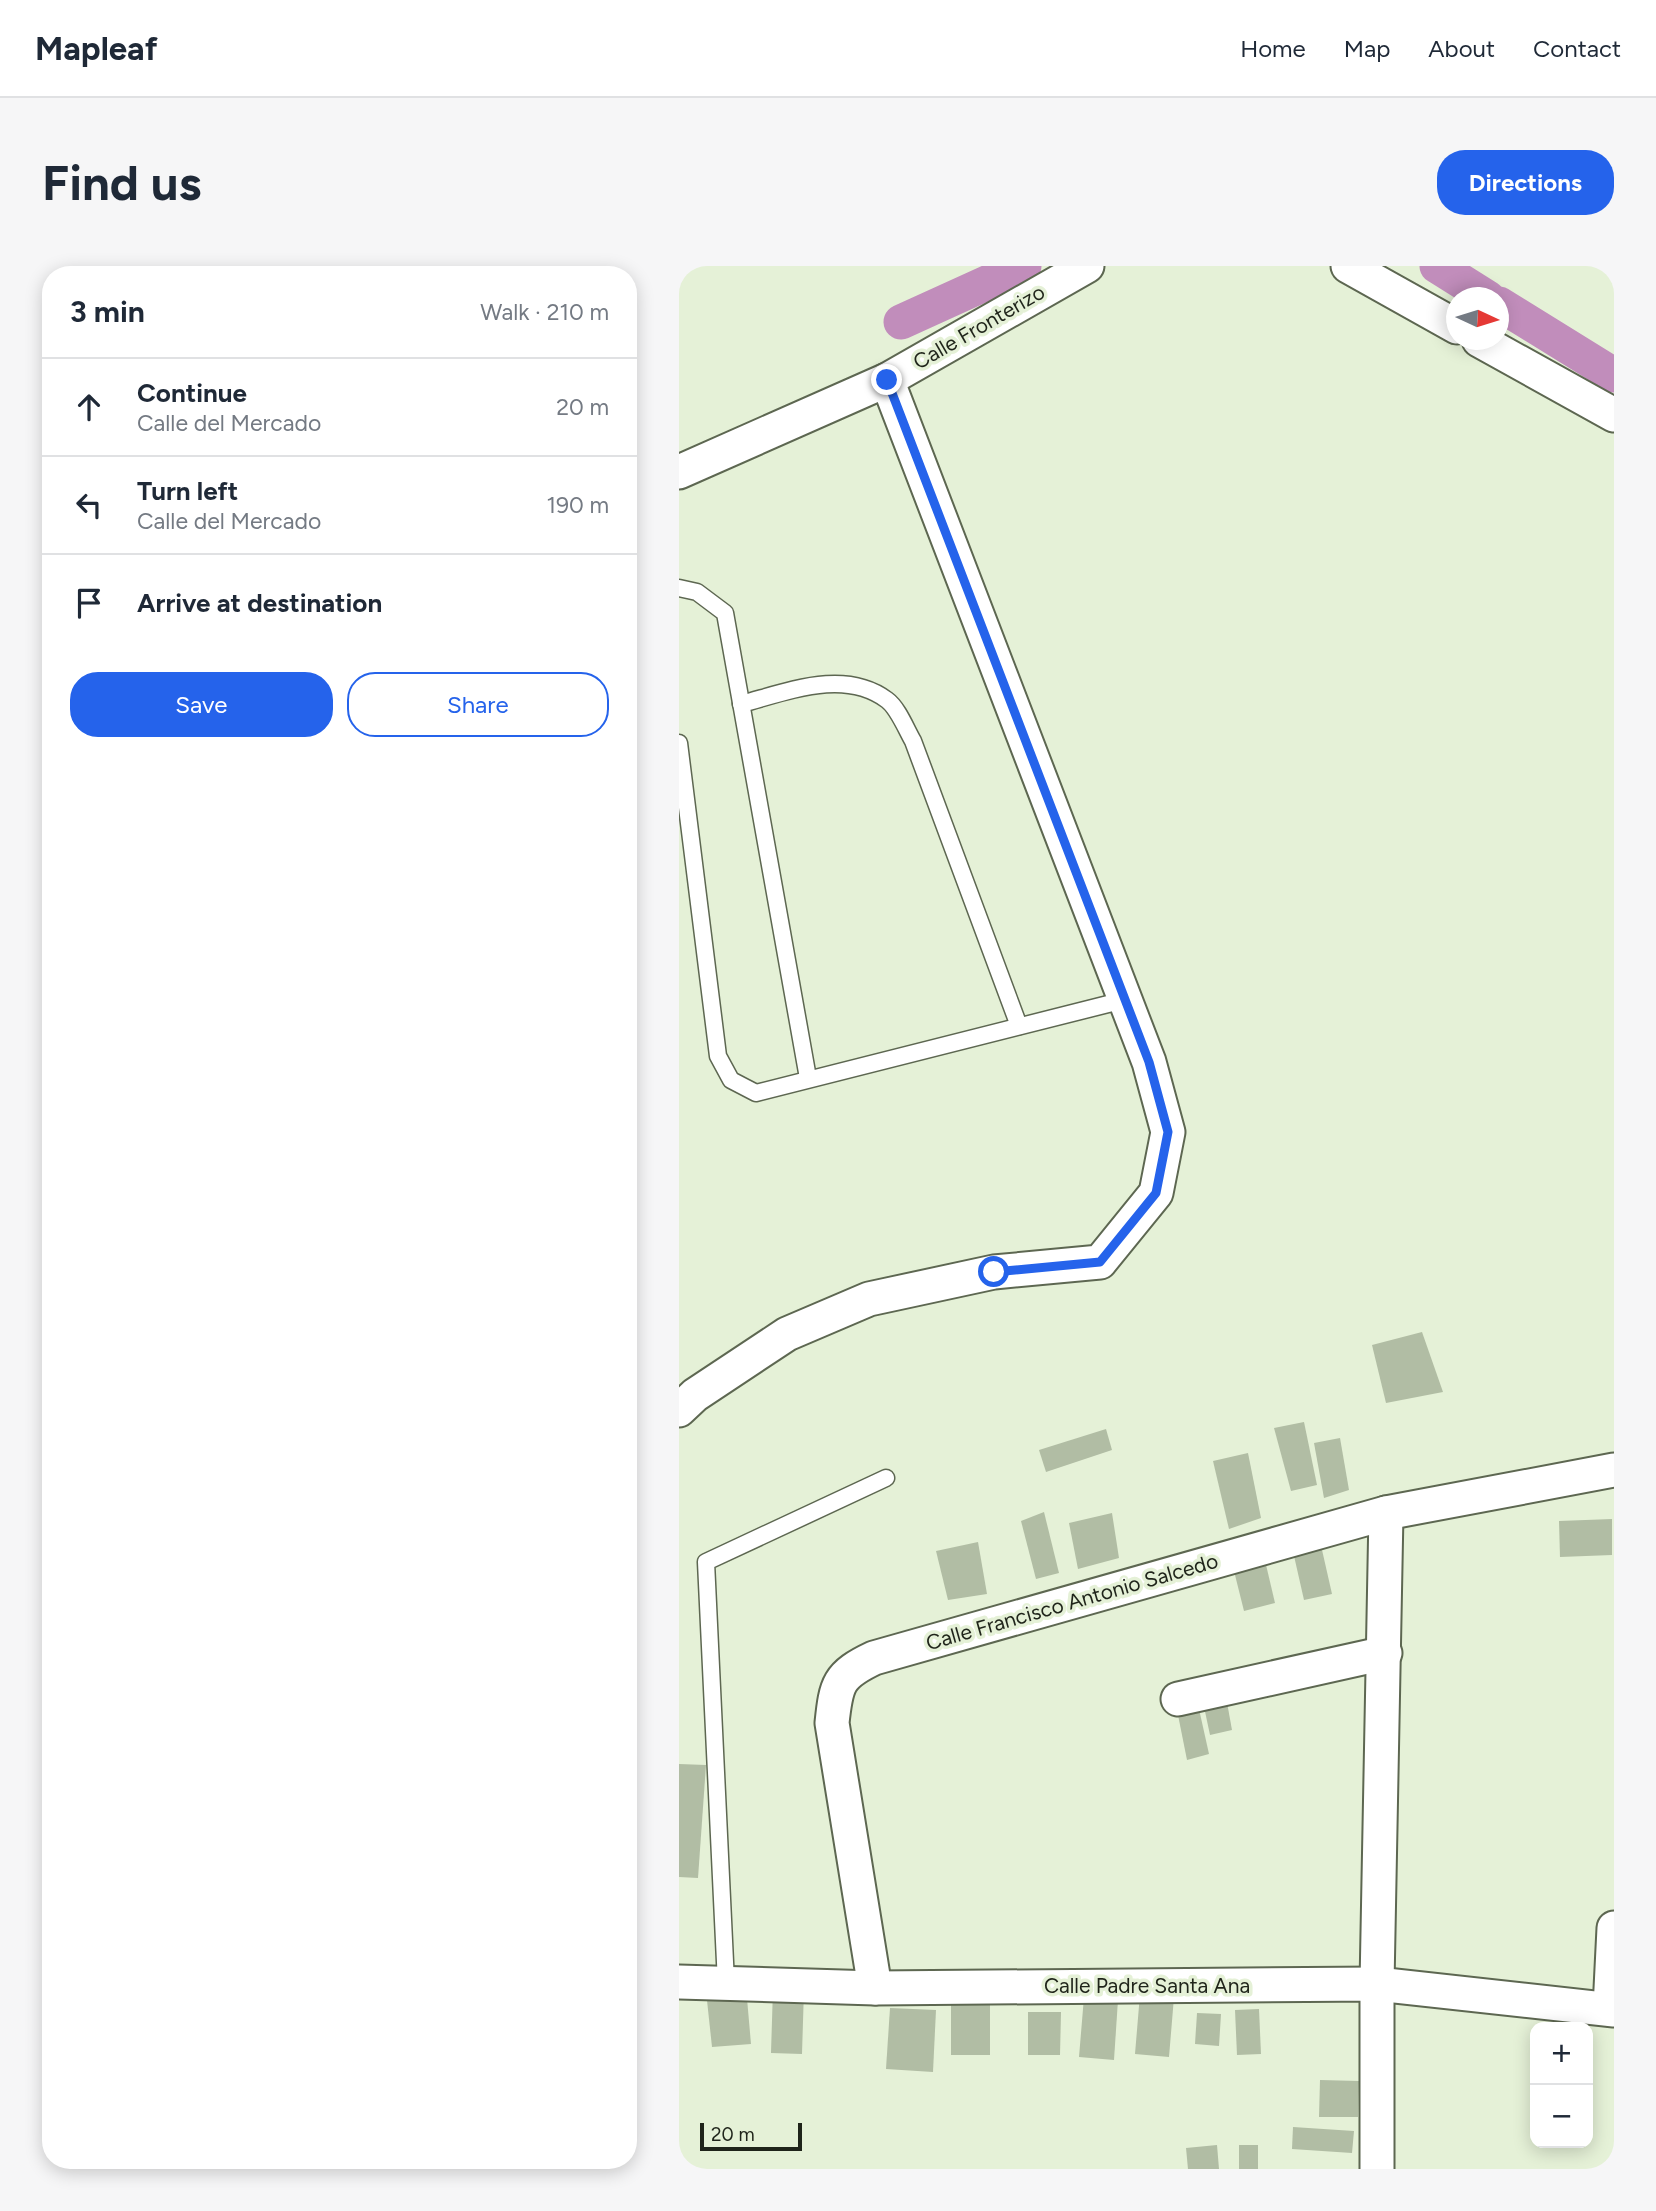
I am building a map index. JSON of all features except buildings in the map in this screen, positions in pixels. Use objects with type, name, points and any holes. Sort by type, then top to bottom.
[{"type":"street","name":"Calle Fronterizo","points":[[679,472],[887,380],[1087,266]]},
{"type":"street","points":[[1348,266],[1446,321]]},
{"type":"street","points":[[1497,350],[1614,415]]},
{"type":"street","points":[[679,1410],[695,1395],[787,1334],[869,1299],[994,1272],[1100,1262],[1156,1193],[1168,1132],[1149,1062],[887,380]]},
{"type":"street","name":"Calle Francisco Antonio Salcedo","points":[[876,1988],[832,1723],[835,1696],[841,1679],[851,1670],[887,1654],[1386,1513],[1614,1469]]},
{"type":"street","points":[[1377,2169],[1377,1984],[1386,1513]]},
{"type":"street","points":[[1178,1699],[1385,1653]]},
{"type":"street","points":[[1612,2010],[1614,1928]]},
{"type":"street","name":"Calle Padre Santa Ana","points":[[679,1982],[876,1988],[1377,1984],[1612,2010]]},
{"type":"lane","points":[[679,588],[697,592],[725,613],[808,1078]]},
{"type":"lane","points":[[741,704],[809,686],[837,684],[868,689],[890,701],[913,741],[1019,1026]]},
{"type":"lane","points":[[679,743],[718,1056],[731,1080],[756,1093],[1123,1000]]},
{"type":"lane","points":[[726,1983],[706,1562],[886,1478]]},
{"type":"waterway","points":[[901,322],[1024,266]]},
{"type":"waterway","points":[[1437,266],[1470,287]]},
{"type":"waterway","points":[[1509,310],[1614,375]]},
{"type":"route","points":[[887,380],[1149,1062],[1168,1132],[1156,1193],[1100,1262],[994,1272]]}]
